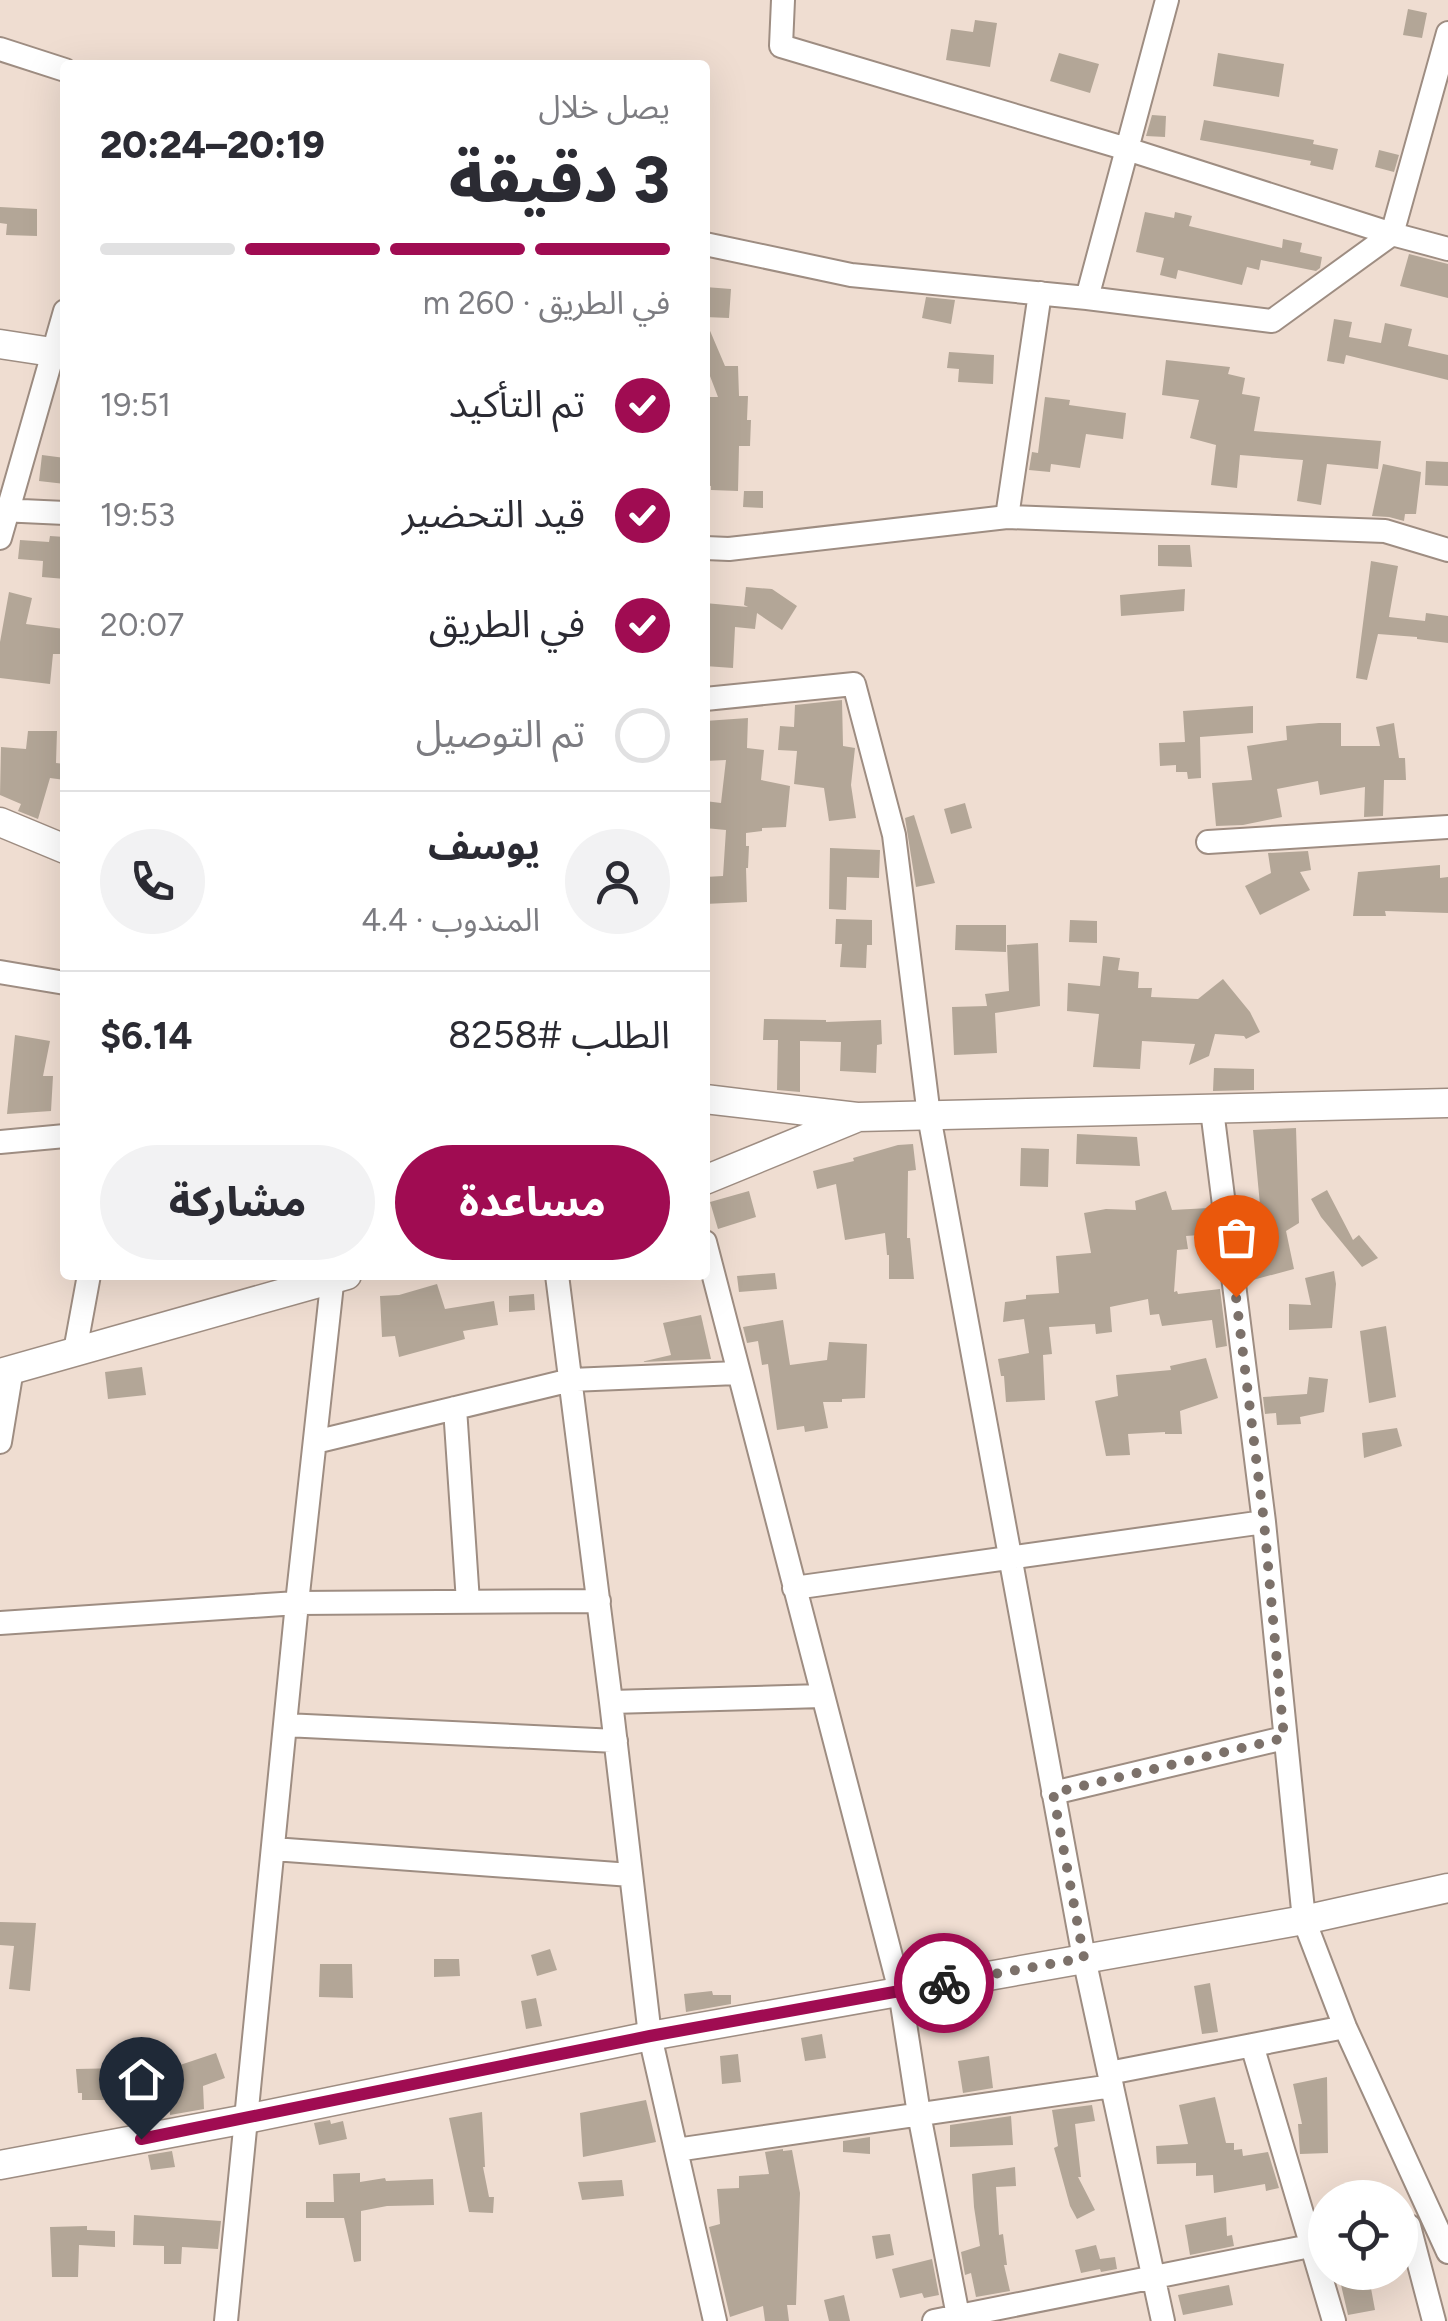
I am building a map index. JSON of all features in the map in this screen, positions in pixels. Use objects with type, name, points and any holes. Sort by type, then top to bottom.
[{"type":"street","points":[[783,0],[781,46],[1448,250]]},
{"type":"street","points":[[1087,298],[1167,0]]},
{"type":"street","points":[[710,245],[851,275],[1272,321],[1392,234],[1448,34]]},
{"type":"street","points":[[0,49],[60,68]]},
{"type":"street","points":[[1008,517],[1040,294]]},
{"type":"street","points":[[0,344],[59,353],[4,510],[0,538]]},
{"type":"street","points":[[4,510],[60,514]]},
{"type":"street","points":[[710,548],[1008,517],[1385,530],[1448,550]]},
{"type":"street","points":[[710,699],[854,684],[894,834],[928,1116],[1084,1958],[1163,2321]]},
{"type":"street","points":[[0,822],[60,847]]},
{"type":"street","points":[[1208,842],[1448,827]]},
{"type":"street","points":[[0,972],[60,982]]},
{"type":"street","points":[[710,1099],[857,1117],[1448,1103]]},
{"type":"street","points":[[1212,1110],[1264,1522],[1304,1920],[1344,2028],[1448,2252]]},
{"type":"street","points":[[710,1178],[857,1117]]},
{"type":"street","points":[[0,1142],[60,1136]]},
{"type":"street","points":[[710,1262],[900,1992],[958,2319]]},
{"type":"street","points":[[76,1351],[88,1280]]},
{"type":"street","points":[[0,1442],[6,1371],[323,1280]]},
{"type":"street","points":[[226,2321],[314,1442],[336,1280]]},
{"type":"street","points":[[558,1280],[650,2036],[715,2321]]},
{"type":"street","points":[[314,1442],[571,1380],[738,1373]]},
{"type":"street","points":[[456,1408],[468,1602]]},
{"type":"street","points":[[794,1588],[1264,1522]]},
{"type":"street","points":[[0,1622],[297,1603],[599,1602]]},
{"type":"street","points":[[611,1702],[822,1696]]},
{"type":"street","points":[[285,1726],[616,1741]]},
{"type":"street","points":[[1053,1793],[1284,1738]]},
{"type":"street","points":[[272,1849],[631,1876]]},
{"type":"street","points":[[0,2166],[650,2036],[1304,1920],[1448,1888]]},
{"type":"street","points":[[676,2150],[919,2114],[1110,2080],[1252,2045],[1344,2028]]},
{"type":"street","points":[[1252,2045],[1308,2211]]},
{"type":"street","points":[[1418,2225],[1434,2222]]},
{"type":"street","points":[[934,2321],[1308,2246]]},
{"type":"street","points":[[1418,2271],[1434,2321]]},
{"type":"street","points":[[1328,2290],[1334,2321]]},
{"type":"building","points":[[1408,9],[1427,13],[1422,38],[1403,35]]},
{"type":"building","points":[[975,20],[997,23],[990,67],[946,60],[951,29],[973,32]]},
{"type":"building","points":[[1059,53],[1099,64],[1090,93],[1050,81]]},
{"type":"building","points":[[1218,53],[1284,64],[1279,97],[1213,86]]},
{"type":"building","points":[[1152,115],[1166,116],[1165,137],[1146,136]]},
{"type":"building","points":[[1204,120],[1314,140],[1313,144],[1338,149],[1333,170],[1310,165],[1311,161],[1200,140]]},
{"type":"building","points":[[1379,150],[1399,155],[1394,172],[1375,167]]},
{"type":"building","points":[[0,207],[37,209],[37,236],[6,235],[7,224],[0,223]]},
{"type":"building","points":[[1145,212],[1174,218],[1175,212],[1192,216],[1189,226],[1282,248],[1283,239],[1302,243],[1300,252],[1322,257],[1320,268],[1316,271],[1261,260],[1259,270],[1247,267],[1242,285],[1178,270],[1176,279],[1160,275],[1164,258],[1136,252]]},
{"type":"building","points":[[1409,254],[1448,264],[1448,298],[1400,286]]},
{"type":"building","points":[[710,287],[731,289],[729,318],[710,317]]},
{"type":"building","points":[[926,297],[955,300],[951,324],[922,318]]},
{"type":"building","points":[[1334,319],[1352,322],[1349,337],[1381,343],[1385,323],[1412,329],[1408,346],[1448,355],[1448,380],[1346,355],[1344,364],[1327,361]]},
{"type":"building","points":[[710,331],[725,366],[738,366],[739,396],[748,396],[750,446],[739,446],[738,491],[711,490],[710,486],[710,397],[718,397],[710,376]]},
{"type":"building","points":[[949,352],[994,355],[993,384],[958,382],[959,369],[947,368]]},
{"type":"building","points":[[1166,360],[1230,367],[1228,374],[1245,378],[1242,394],[1260,397],[1254,431],[1381,441],[1378,469],[1327,464],[1321,505],[1297,501],[1303,460],[1240,455],[1237,488],[1211,485],[1216,445],[1190,438],[1199,400],[1162,395]]},
{"type":"building","points":[[1045,397],[1070,400],[1069,405],[1126,413],[1123,439],[1086,434],[1080,468],[1051,464],[1050,472],[1029,470],[1032,452],[1038,453]]},
{"type":"building","points":[[42,455],[60,457],[60,483],[39,481]]},
{"type":"building","points":[[1426,461],[1448,462],[1448,486],[1425,485]]},
{"type":"building","points":[[1383,464],[1421,472],[1416,514],[1405,514],[1404,521],[1372,516]]},
{"type":"building","points":[[744,491],[763,491],[763,508],[743,507]]},
{"type":"building","points":[[50,536],[60,537],[60,579],[42,577],[43,561],[18,559],[20,540],[49,542]]},
{"type":"building","points":[[1158,545],[1190,545],[1192,567],[1158,566]]},
{"type":"building","points":[[1371,561],[1398,566],[1389,617],[1425,621],[1426,613],[1448,616],[1448,643],[1378,634],[1367,680],[1356,678]]},
{"type":"building","points":[[746,587],[772,589],[797,606],[782,630],[757,613],[755,629],[735,627],[733,668],[710,666],[710,603],[748,607],[744,605]]},
{"type":"building","points":[[1185,589],[1184,611],[1121,616],[1120,595]]},
{"type":"building","points":[[9,592],[32,598],[26,624],[60,628],[60,654],[53,654],[50,684],[0,678],[0,642]]},
{"type":"building","points":[[842,700],[843,746],[855,748],[851,785],[856,818],[829,821],[824,788],[794,784],[797,751],[778,750],[780,726],[794,727],[795,705]]},
{"type":"building","points":[[1253,706],[1253,733],[1200,737],[1201,778],[1188,779],[1187,772],[1176,772],[1176,765],[1160,766],[1159,743],[1185,742],[1183,711]]},
{"type":"building","points":[[748,718],[747,748],[764,750],[761,780],[790,786],[786,827],[746,833],[747,902],[710,904],[710,877],[723,876],[726,830],[710,828],[710,802],[721,803],[726,760],[710,761],[710,721]]},
{"type":"building","points":[[1341,723],[1341,746],[1380,746],[1376,727],[1394,723],[1399,758],[1405,758],[1406,780],[1384,780],[1383,816],[1364,817],[1365,787],[1320,795],[1318,781],[1277,789],[1282,817],[1216,826],[1212,783],[1252,780],[1247,746],[1287,740],[1286,726]]},
{"type":"building","points":[[28,731],[57,731],[60,779],[50,778],[38,819],[18,811],[21,804],[0,795],[1,747],[26,749]]},
{"type":"building","points":[[965,803],[972,828],[951,834],[944,809]]},
{"type":"building","points":[[914,815],[935,883],[916,887],[905,818]]},
{"type":"building","points":[[830,848],[880,850],[879,878],[847,877],[846,910],[829,909]]},
{"type":"building","points":[[1308,851],[1311,870],[1300,872],[1310,890],[1260,915],[1245,886],[1271,873],[1268,853]]},
{"type":"building","points":[[1440,865],[1440,878],[1448,877],[1448,913],[1385,911],[1386,916],[1353,916],[1358,872]]},
{"type":"building","points":[[836,919],[872,920],[872,945],[867,945],[866,968],[840,967],[842,944],[835,944]]},
{"type":"building","points":[[1070,920],[1097,921],[1097,943],[1069,942]]},
{"type":"building","points":[[956,925],[1006,925],[1006,952],[955,950]]},
{"type":"building","points":[[1038,943],[1040,1006],[995,1013],[997,1053],[954,1055],[952,1007],[987,1006],[985,994],[1009,991],[1007,945]]},
{"type":"building","points":[[1103,956],[1120,958],[1118,970],[1139,972],[1138,988],[1152,988],[1151,997],[1198,999],[1223,979],[1250,1012],[1260,1032],[1246,1039],[1215,1034],[1209,1056],[1189,1065],[1195,1044],[1142,1041],[1140,1069],[1093,1067],[1099,1014],[1067,1011],[1068,983],[1100,986]]},
{"type":"building","points":[[764,1019],[881,1020],[882,1044],[877,1045],[876,1073],[840,1071],[841,1042],[800,1041],[800,1092],[777,1090],[778,1040],[763,1040]]},
{"type":"building","points":[[15,1035],[50,1041],[43,1076],[53,1076],[51,1111],[7,1114]]},
{"type":"building","points":[[1214,1068],[1254,1069],[1254,1090],[1213,1091]]},
{"type":"building","points":[[1296,1128],[1299,1223],[1286,1231],[1294,1269],[1249,1281],[1240,1210],[1260,1205],[1253,1130]]},
{"type":"building","points":[[1077,1134],[1137,1137],[1140,1166],[1076,1164]]},
{"type":"building","points":[[913,1144],[916,1170],[908,1171],[907,1238],[914,1279],[889,1279],[885,1233],[845,1240],[836,1184],[817,1189],[813,1171]]},
{"type":"building","points":[[1021,1148],[1049,1149],[1048,1187],[1020,1186]]},
{"type":"building","points":[[1327,1190],[1353,1240],[1359,1235],[1378,1258],[1362,1267],[1321,1217],[1311,1199]]},
{"type":"building","points":[[749,1191],[756,1217],[718,1229],[710,1202]]},
{"type":"building","points":[[1166,1191],[1172,1210],[1209,1208],[1213,1234],[1186,1236],[1188,1249],[1177,1250],[1174,1292],[1220,1289],[1227,1346],[1216,1348],[1212,1320],[1162,1326],[1159,1314],[1150,1315],[1148,1299],[1110,1307],[1112,1332],[1096,1334],[1095,1324],[1049,1327],[1052,1354],[1043,1355],[1045,1400],[1006,1402],[998,1359],[1029,1353],[1024,1319],[1003,1322],[1005,1302],[1026,1299],[1026,1295],[1059,1293],[1056,1256],[1091,1253],[1084,1213],[1136,1210],[1135,1201]]},
{"type":"building","points":[[1334,1271],[1332,1328],[1289,1330],[1289,1304],[1311,1305],[1305,1278]]},
{"type":"building","points":[[775,1273],[777,1289],[739,1292],[737,1276]]},
{"type":"building","points":[[437,1284],[445,1309],[494,1301],[498,1325],[463,1331],[465,1339],[399,1357],[395,1336],[382,1337],[380,1296]]},
{"type":"building","points":[[534,1294],[535,1310],[509,1312],[509,1296]]},
{"type":"building","points":[[701,1315],[711,1359],[641,1362],[671,1355],[663,1323]]},
{"type":"building","points":[[783,1320],[790,1365],[827,1360],[829,1342],[867,1344],[865,1398],[823,1402],[828,1428],[805,1432],[804,1426],[777,1430],[768,1364],[762,1365],[758,1341],[747,1343],[743,1327]]},
{"type":"building","points":[[1386,1326],[1396,1397],[1369,1403],[1360,1331]]},
{"type":"building","points":[[1206,1358],[1218,1398],[1180,1411],[1182,1434],[1128,1434],[1130,1455],[1106,1456],[1095,1401],[1118,1396],[1116,1375],[1171,1370],[1170,1366]]},
{"type":"building","points":[[142,1367],[146,1395],[108,1399],[105,1372]]},
{"type":"building","points":[[1309,1377],[1328,1379],[1324,1412],[1300,1417],[1301,1424],[1277,1425],[1276,1413],[1265,1414],[1263,1397],[1307,1394]]},
{"type":"building","points":[[1397,1428],[1402,1446],[1364,1458],[1362,1433]]},
{"type":"building","points":[[0,1922],[36,1923],[30,1991],[9,1989],[14,1946],[0,1945]]},
{"type":"building","points":[[550,1949],[557,1970],[537,1976],[531,1955]]},
{"type":"building","points":[[434,1959],[459,1959],[460,1976],[434,1977]]},
{"type":"building","points":[[320,1964],[352,1964],[353,1998],[319,1997]]},
{"type":"building","points":[[1210,1983],[1218,2032],[1202,2034],[1194,1986]]},
{"type":"building","points":[[712,1991],[713,1995],[731,1995],[731,2004],[686,2012],[684,1994]]},
{"type":"building","points":[[536,1998],[542,2026],[526,2029],[521,2001]]},
{"type":"building","points":[[822,2034],[826,2058],[805,2061],[801,2038]]},
{"type":"building","points":[[216,2053],[225,2078],[203,2086],[204,2109],[170,2115],[168,2069]]},
{"type":"building","points":[[738,2054],[741,2082],[722,2084],[720,2056]]},
{"type":"building","points":[[989,2056],[993,2088],[963,2093],[958,2061]]},
{"type":"building","points":[[123,2068],[122,2100],[82,2100],[76,2069]]},
{"type":"building","points":[[1327,2077],[1328,2153],[1300,2154],[1298,2124],[1302,2124],[1293,2084]]},
{"type":"building","points":[[1215,2097],[1226,2143],[1234,2143],[1234,2150],[1242,2149],[1243,2156],[1268,2152],[1279,2188],[1266,2191],[1265,2184],[1214,2193],[1213,2175],[1196,2176],[1196,2163],[1157,2164],[1156,2146],[1188,2144],[1179,2105]]},
{"type":"building","points":[[646,2100],[656,2142],[583,2157],[580,2113]]},
{"type":"building","points":[[1092,2105],[1095,2121],[1075,2124],[1078,2177],[1095,2210],[1077,2219],[1054,2148],[1058,2146],[1052,2110]]},
{"type":"building","points":[[482,2112],[483,2167],[489,2197],[494,2197],[493,2213],[469,2212],[449,2118]]},
{"type":"building","points":[[1011,2116],[1013,2145],[950,2147],[950,2125]]},
{"type":"building","points":[[330,2120],[331,2124],[343,2121],[347,2139],[319,2145],[314,2123]]},
{"type":"building","points":[[870,2137],[870,2154],[843,2152],[843,2141]]},
{"type":"building","points":[[792,2150],[800,2193],[796,2305],[787,2305],[789,2321],[765,2321],[763,2306],[730,2317],[709,2227],[720,2224],[717,2189],[739,2188],[739,2176],[769,2174],[765,2152]]},
{"type":"building","points":[[172,2151],[175,2167],[151,2170],[148,2155]]},
{"type":"building","points":[[1015,2167],[1016,2186],[996,2187],[999,2235],[1003,2234],[1010,2291],[976,2297],[971,2273],[965,2275],[961,2252],[980,2246],[972,2174]]},
{"type":"building","points":[[360,2173],[360,2182],[433,2179],[434,2205],[361,2211],[361,2261],[354,2262],[344,2218],[306,2218],[306,2202],[334,2202],[333,2174]]},
{"type":"building","points":[[622,2180],[624,2196],[582,2200],[578,2182]]},
{"type":"building","points":[[134,2215],[221,2221],[218,2249],[182,2247],[181,2264],[164,2264],[164,2246],[133,2245]]},
{"type":"building","points":[[1226,2217],[1227,2236],[1232,2235],[1234,2246],[1190,2255],[1185,2225]]},
{"type":"building","points":[[87,2226],[87,2230],[115,2231],[115,2247],[79,2245],[78,2277],[52,2277],[50,2227]]},
{"type":"building","points":[[890,2234],[894,2255],[876,2259],[872,2236]]},
{"type":"building","points":[[1096,2245],[1100,2259],[1115,2257],[1117,2269],[1081,2273],[1075,2250]]},
{"type":"building","points":[[932,2259],[939,2295],[924,2298],[922,2293],[900,2298],[892,2269]]},
{"type":"building","points":[[1229,2285],[1233,2305],[1183,2315],[1178,2295]]},
{"type":"building","points":[[1342,2290],[1371,2290],[1375,2310],[1348,2315]]},
{"type":"building","points":[[844,2295],[850,2321],[829,2321],[824,2300]]},
{"type":"way so far","points":[[944,1983],[1084,1958],[1053,1793],[1284,1738],[1264,1522],[1236,1297]]},
{"type":"route","points":[[141,2139],[650,2036],[944,1983]]}]
